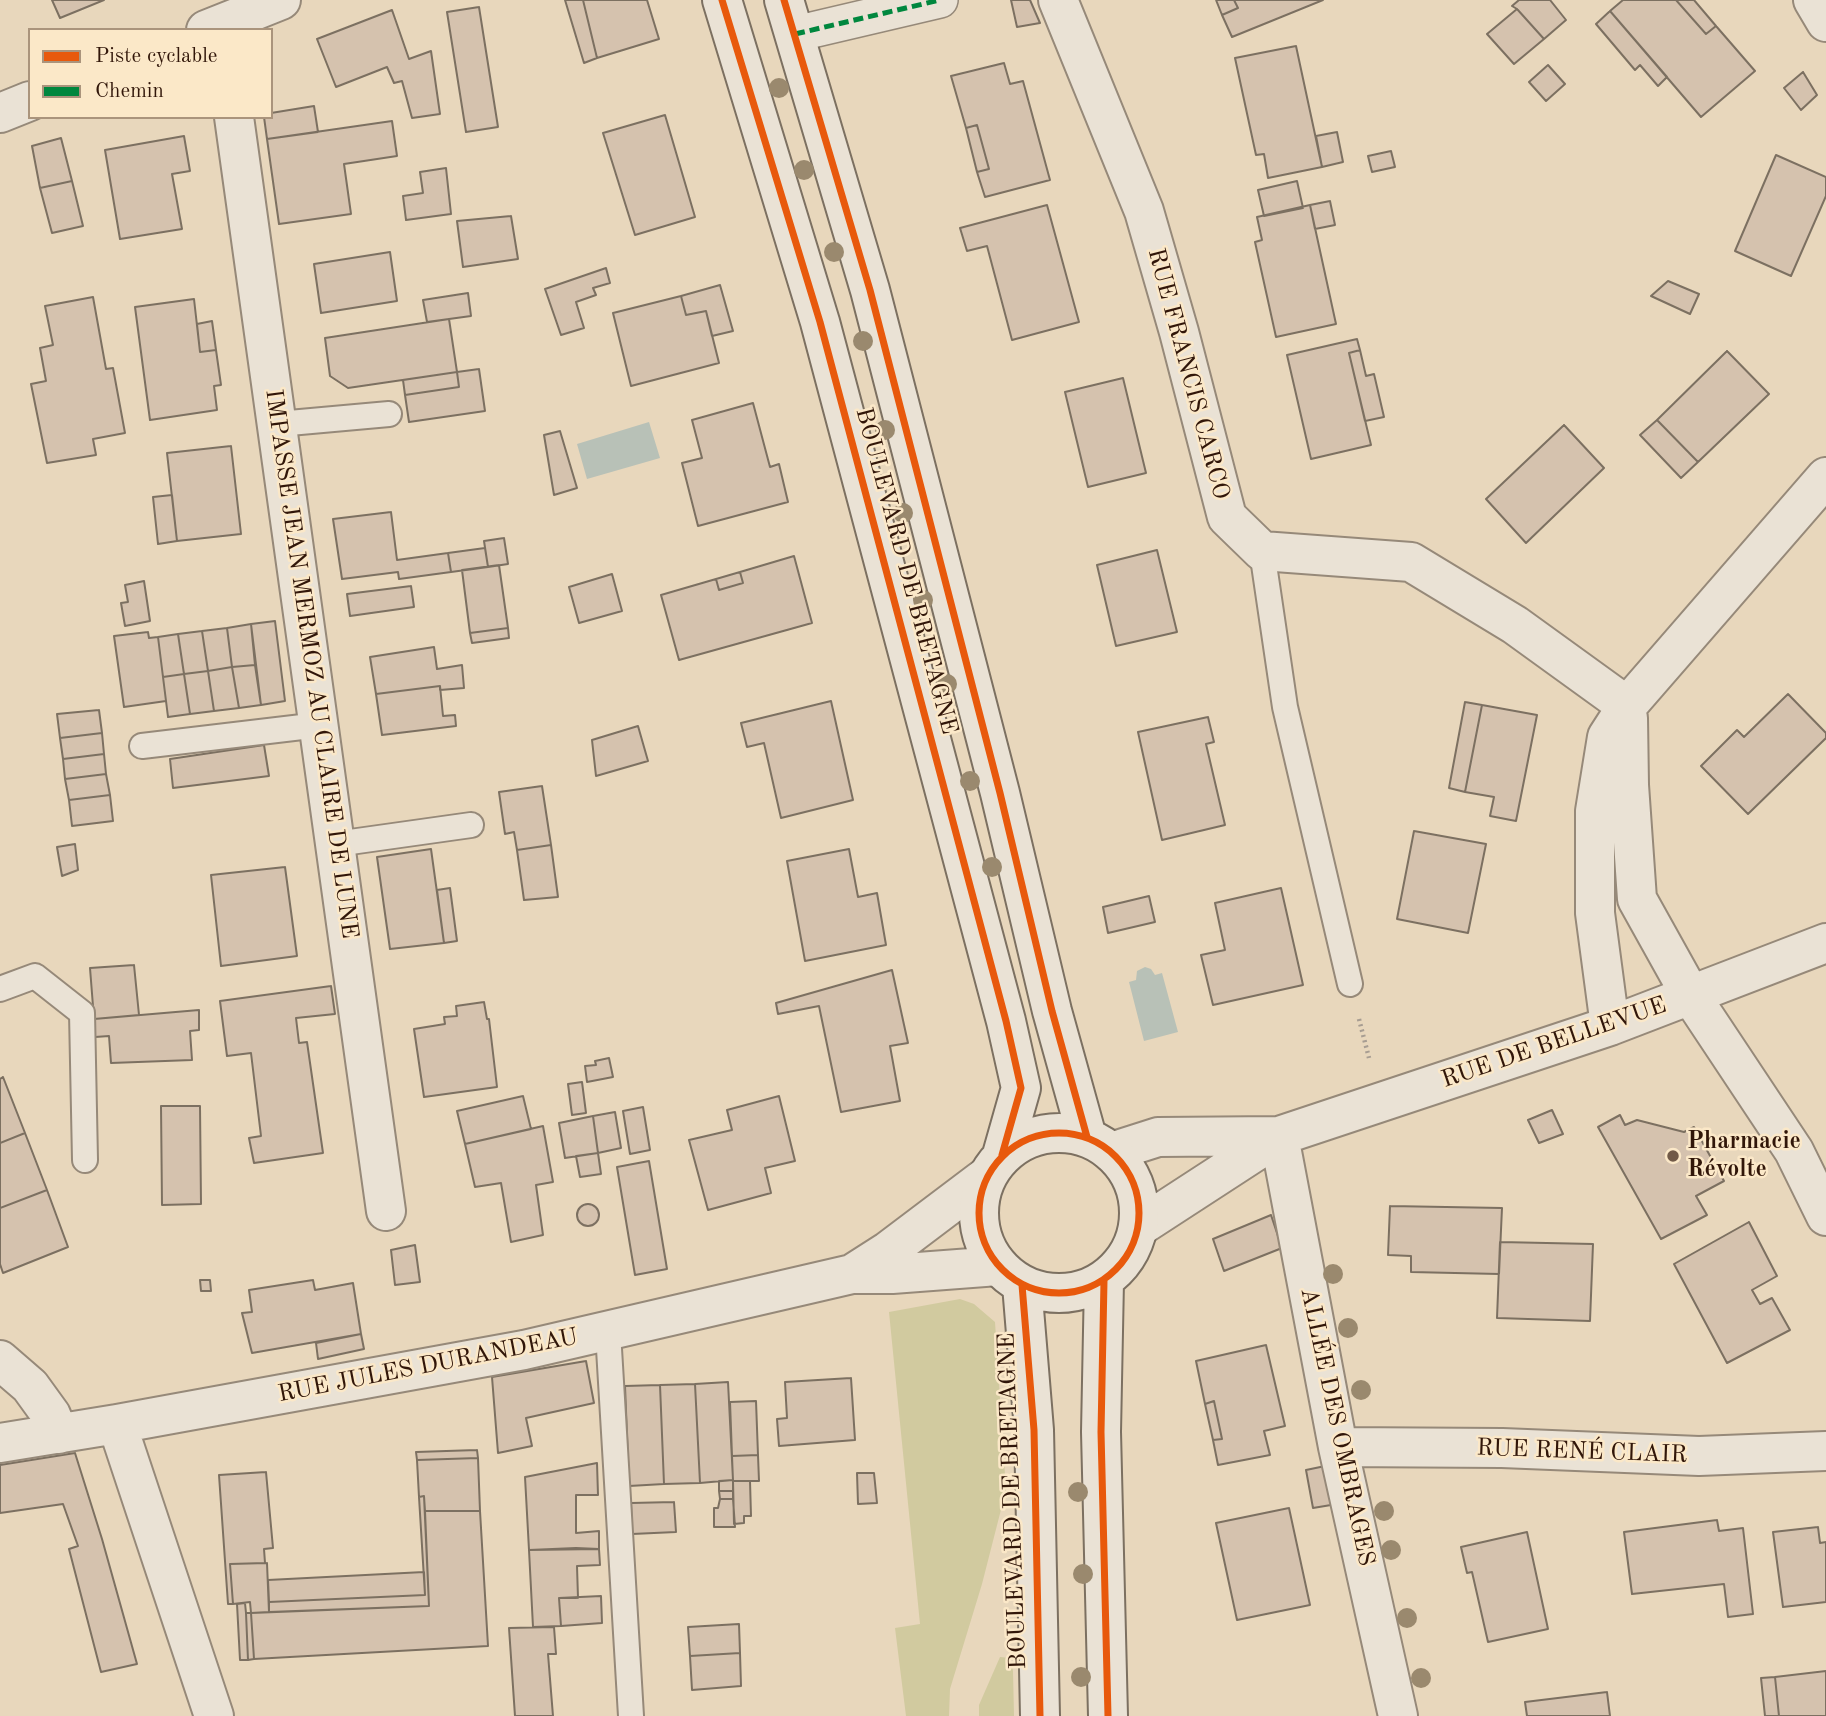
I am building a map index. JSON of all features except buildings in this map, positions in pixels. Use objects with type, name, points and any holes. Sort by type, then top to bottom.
[{"type":"street","points":[[216,28],[281,0]]},
{"type":"street","name":"BOULEVARD DE BRETAGNE","points":[[722,0],[820,323],[1006,1021],[1021,1088],[994,1166]]},
{"type":"street","points":[[790,17],[940,0]]},
{"type":"street","name":"RUE FRANCIS CARCO","points":[[1058,0],[1144,211],[1179,332],[1227,517],[1262,551]]},
{"type":"street","points":[[1813,0],[1826,22]]},
{"type":"street","name":"BOULEVARD DE BRETAGNE","points":[[790,17],[870,290],[1000,793],[1052,1011],[1099,1144]]},
{"type":"street","points":[[0,113],[28,102]]},
{"type":"street","name":"IMPASSE JEAN MERMOZ AU CLAIRE DE LUNE","points":[[234,119],[386,1211]]},
{"type":"street","points":[[1609,1026],[1595,913],[1595,811],[1607,737],[1628,706],[1826,477]]},
{"type":"street","points":[[1262,551],[1411,562],[1515,625],[1628,706]]},
{"type":"street","points":[[1628,706],[1629,785],[1637,899],[1691,996],[1794,1151],[1826,1216]]},
{"type":"street","name":"RUE DE BELLEVUE","points":[[1139,1227],[1279,1136],[1609,1026],[1826,943]]},
{"type":"street","points":[[1065,1132],[1099,1144],[1129,1173],[1138,1199],[1139,1227],[1132,1248],[1120,1266],[1104,1281],[1084,1290],[1063,1294],[1042,1293],[1010,1276],[985,1246],[979,1223],[979,1200],[994,1166],[1021,1142],[1042,1134],[1065,1132]]},
{"type":"street","name":"RUE DE BELLEVUE","points":[[1099,1144],[1157,1137],[1279,1136]]},
{"type":"street","name":"ALLÉE DES OMBRAGES","points":[[1279,1136],[1338,1447],[1398,1716]]},
{"type":"street","name":"RUE JULES DURANDEAU","points":[[852,1273],[888,1251],[994,1166]]},
{"type":"street","name":"RUE JULES DURANDEAU","points":[[0,1443],[524,1350],[852,1273],[1010,1276]]},
{"type":"street","name":"BOULEVARD DE BRETAGNE","points":[[1010,1276],[1034,1430],[1040,1716]]},
{"type":"street","points":[[1104,1281],[1101,1432],[1108,1716]]},
{"type":"street","points":[[0,1360],[30,1386],[51,1415],[59,1434]]},
{"type":"street","points":[[117,1424],[214,1716]]},
{"type":"street","name":"RUE RENÉ CLAIR","points":[[1338,1447],[1502,1448],[1699,1456],[1826,1451]]},
{"type":"lane","points":[[278,424],[389,414]]},
{"type":"lane","points":[[1262,551],[1285,707],[1350,984]]},
{"type":"lane","points":[[142,746],[319,724]]},
{"type":"lane","points":[[336,844],[471,825]]},
{"type":"lane","points":[[0,989],[35,976],[82,1013],[85,1160]]},
{"type":"lane","points":[[608,1332],[631,1716]]},
{"type":"path","points":[[1350,984],[1381,1102]]},
{"type":"shaded area","points":[[649,422],[660,458],[587,479],[577,444]]},
{"type":"shaded area","points":[[1145,967],[1151,969],[1155,975],[1162,973],[1178,1032],[1144,1041],[1129,982],[1136,980],[1137,971]]},
{"type":"shaded area","points":[[960,1299],[974,1304],[995,1322],[1006,1490],[982,1584],[950,1689],[949,1716],[906,1716],[895,1628],[920,1624],[889,1312]]},
{"type":"shaded area","points":[[1000,1657],[1010,1658],[1014,1716],[979,1716],[979,1705]]},
{"type":"marked path","points":[[795,34],[940,0]]},
{"type":"cycle path","points":[[722,0],[820,322],[1006,1021],[1021,1088],[1002,1155]]},
{"type":"cycle path","points":[[784,0],[870,290],[1000,793],[1052,1011],[1087,1137]]},
{"type":"cycle path","points":[[1059,1133],[1090,1139],[1116,1156],[1133,1182],[1139,1213],[1133,1244],[1116,1270],[1090,1287],[1059,1293],[1028,1287],[1002,1270],[985,1244],[979,1213],[985,1182],[1002,1156],[1028,1139],[1059,1133]]},
{"type":"cycle path","points":[[1104,1281],[1101,1432],[1108,1716]]},
{"type":"cycle path","points":[[1022,1285],[1034,1430],[1040,1716]]},
{"type":"place","name":"Pharmacie Révolte","points":[[1673,1156]]}]
